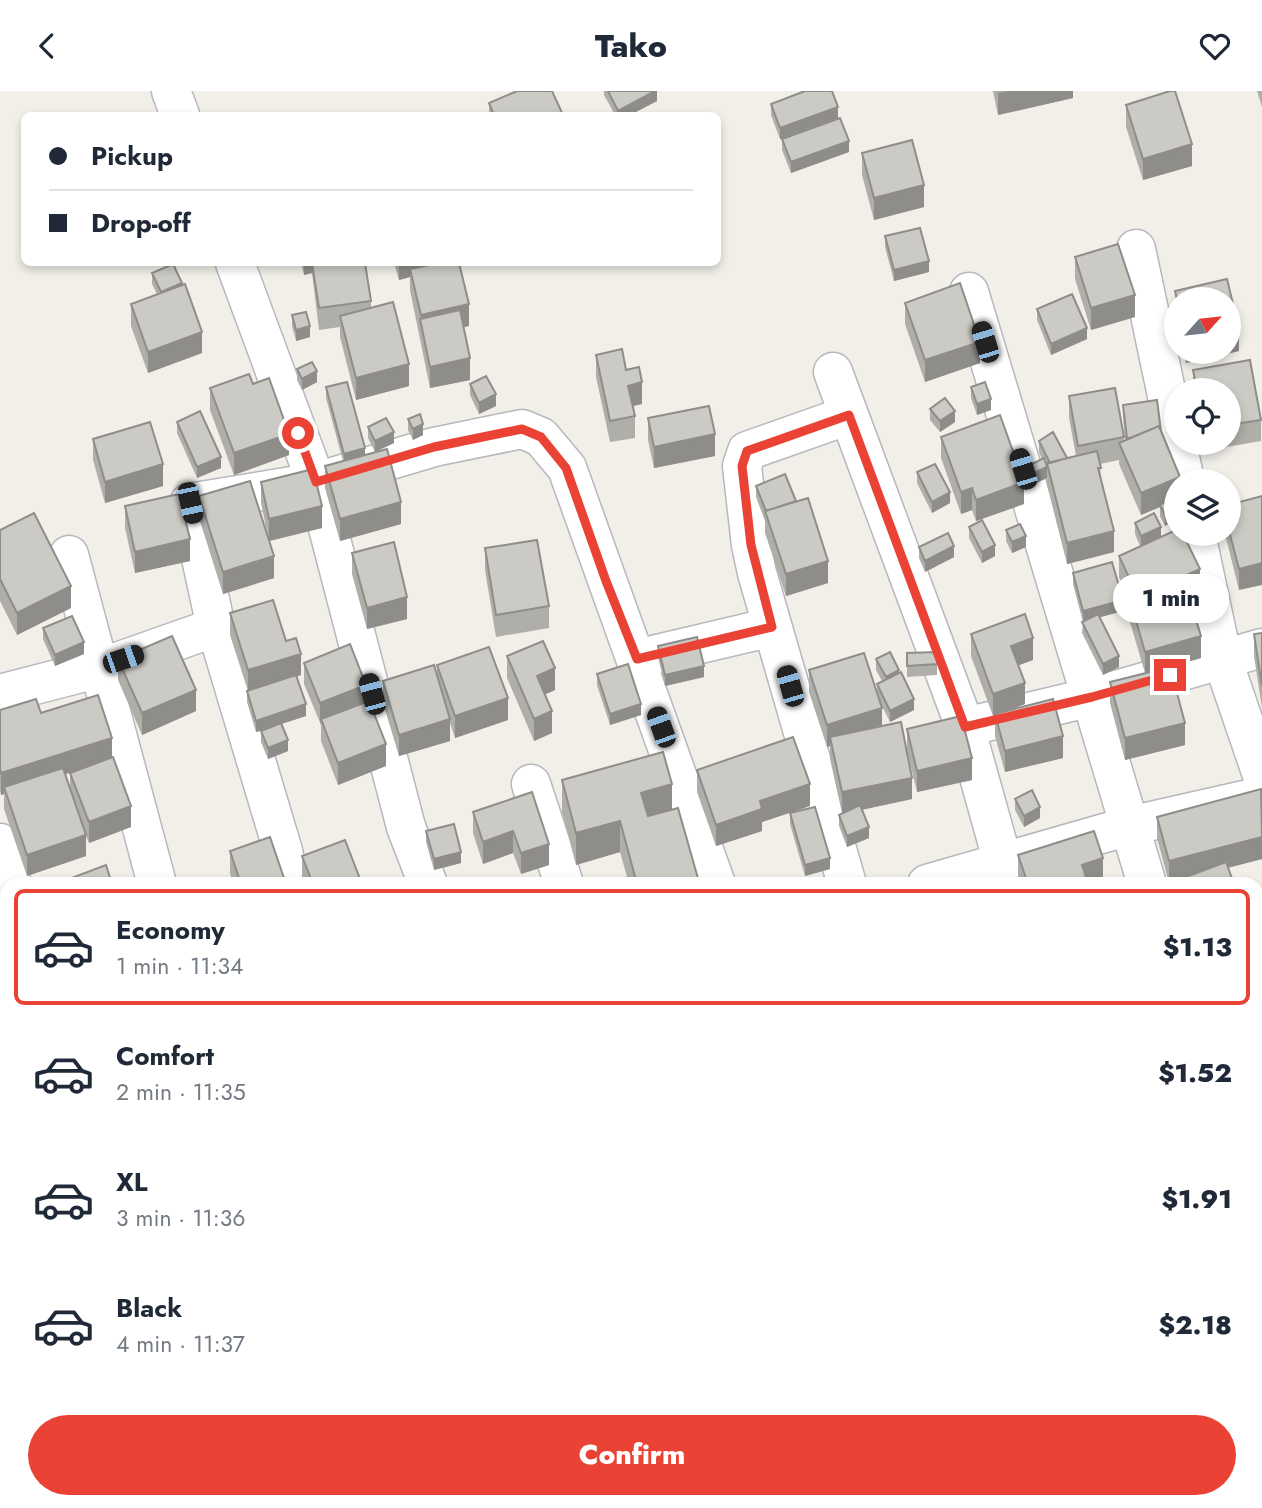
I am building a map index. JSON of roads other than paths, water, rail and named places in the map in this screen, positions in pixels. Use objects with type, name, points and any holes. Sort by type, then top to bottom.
[{"type":"street","points":[[171,91],[179,112]]},
{"type":"street","points":[[1136,249],[1164,383]]},
{"type":"street","points":[[236,266],[316,482],[406,827],[425,877]]},
{"type":"street","points":[[969,292],[1145,877]]},
{"type":"street","points":[[833,372],[965,727],[1006,873]]},
{"type":"street","points":[[845,877],[772,627],[751,545],[742,466],[747,451],[849,415]]},
{"type":"street","points":[[288,877],[216,627],[190,503],[316,482],[434,447],[522,429],[541,437],[566,468],[714,877]]},
{"type":"street","points":[[1199,546],[1223,661],[1262,775]]},
{"type":"street","points":[[69,555],[155,877]]},
{"type":"street","points":[[0,694],[100,667],[216,627]]},
{"type":"street","points":[[637,659],[772,627]]},
{"type":"street","points":[[965,727],[1092,697],[1262,648]]},
{"type":"street","points":[[531,784],[562,877]]},
{"type":"street","points":[[977,877],[1006,873],[1129,826],[1262,796]]},
{"type":"street","points":[[0,843],[10,877]]}]
